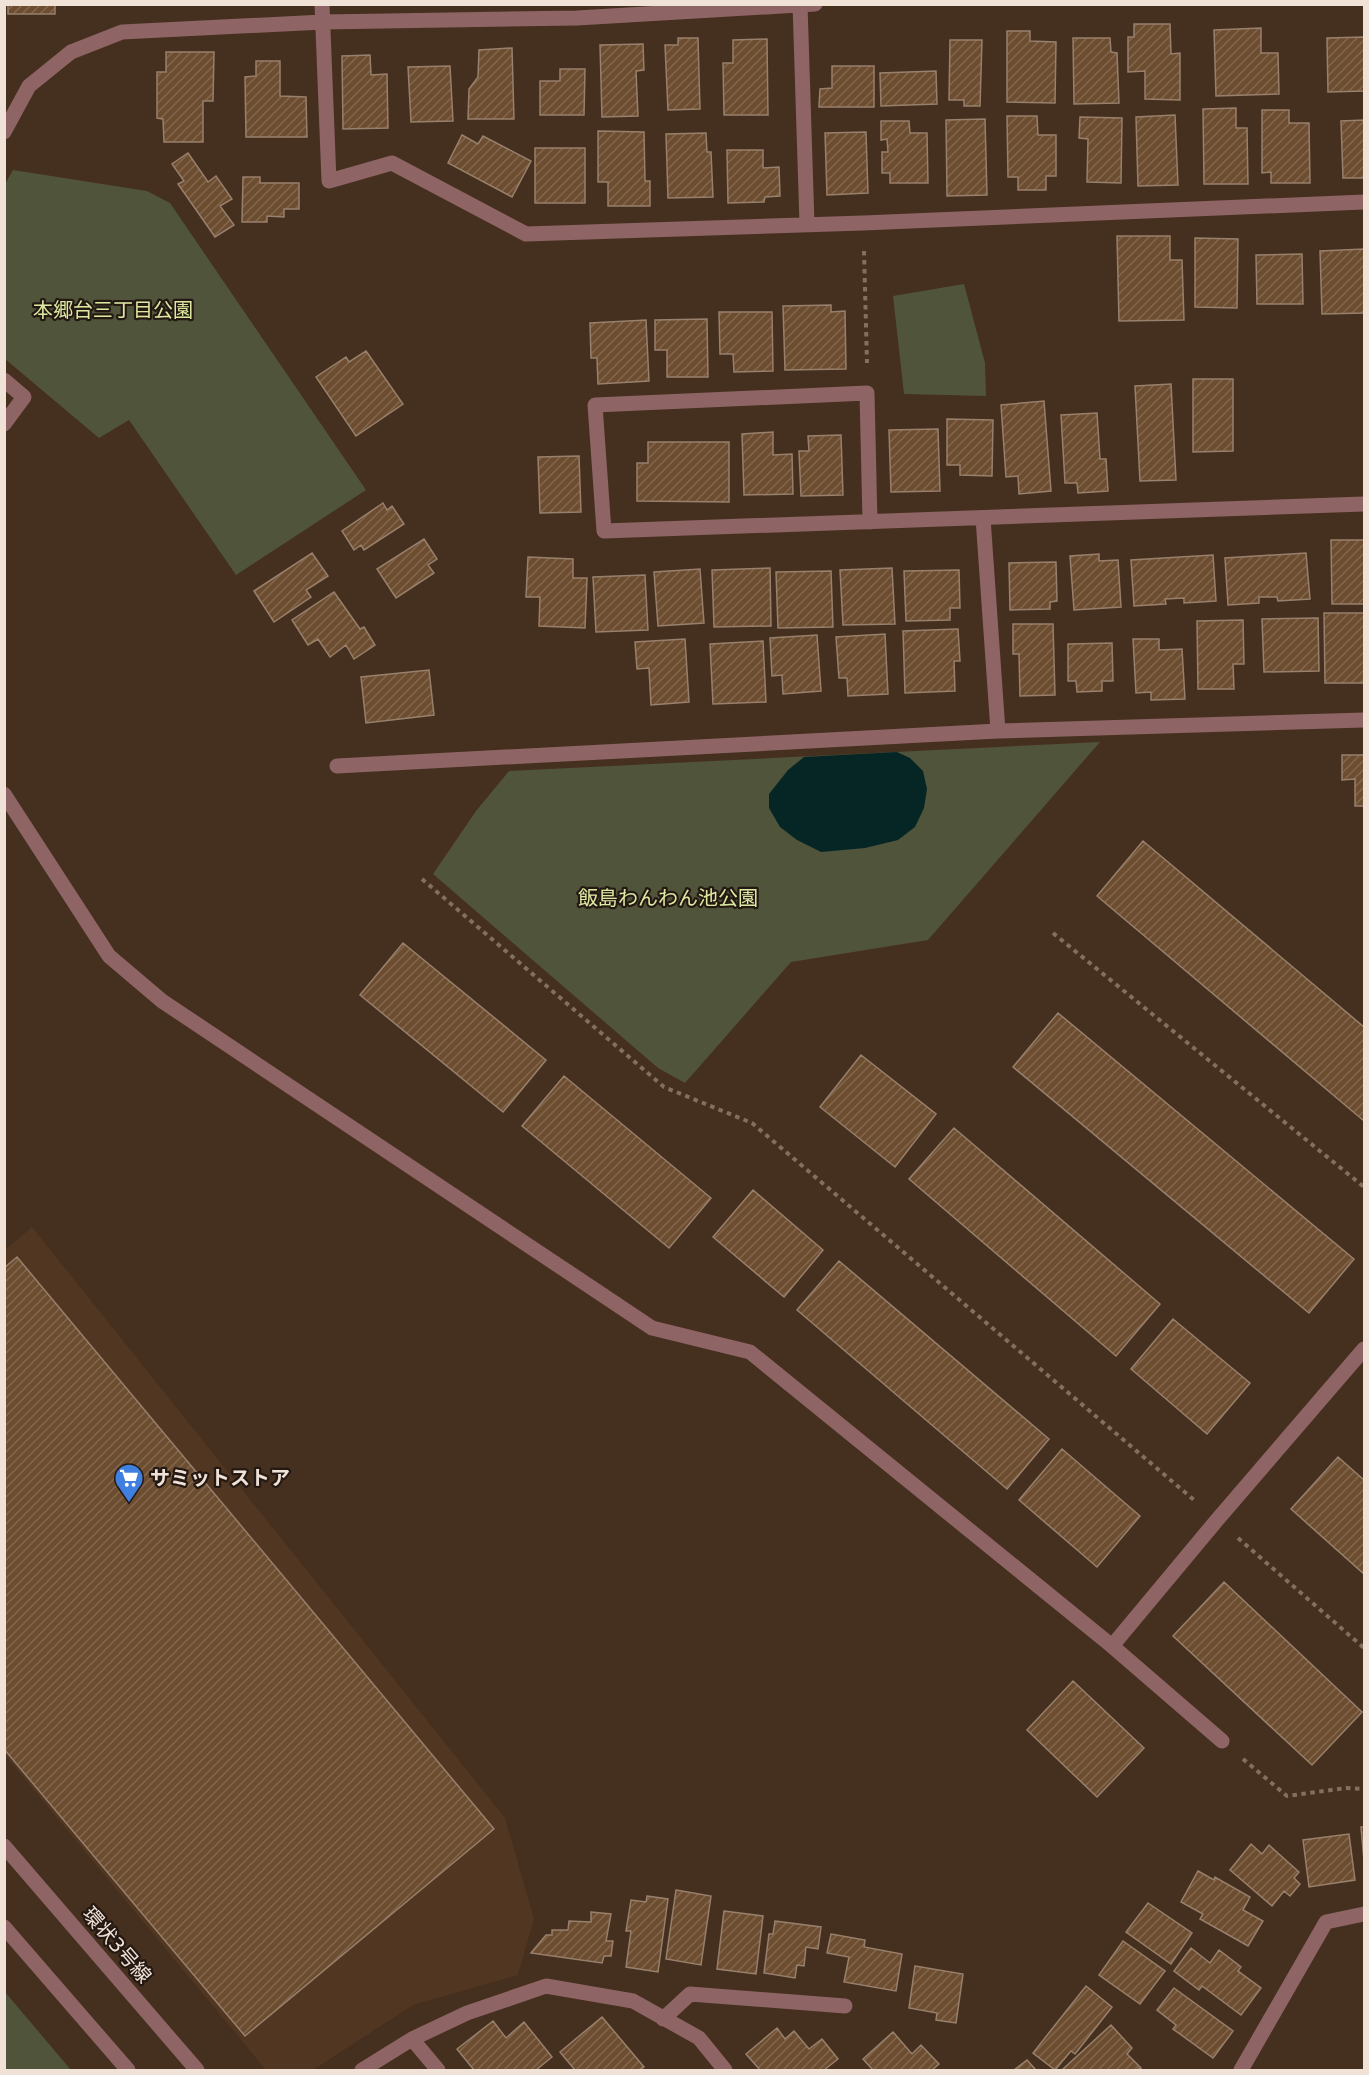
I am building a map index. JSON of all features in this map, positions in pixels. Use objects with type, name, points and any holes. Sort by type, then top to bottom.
[{"type":"street","points":[[322,4],[329,181],[392,163],[526,234],[863,223],[1365,202]]},
{"type":"street","points":[[4,132],[29,86],[71,52],[122,32],[323,22],[577,18],[815,4]]},
{"type":"street","points":[[800,5],[807,224]]},
{"type":"street","points":[[4,380],[24,397],[4,424]]},
{"type":"street","points":[[870,522],[867,393],[595,405],[604,531],[870,522],[983,518],[1365,504]]},
{"type":"street","points":[[983,518],[998,731]]},
{"type":"street","points":[[337,766],[998,731],[1365,720]]},
{"type":"street","points":[[4,794],[109,956],[162,1001],[652,1328],[750,1352],[1112,1646],[1222,1741]]},
{"type":"street","points":[[1112,1646],[1365,1349]]},
{"type":"street","name":"環状3号線","points":[[4,1846],[197,2070]]},
{"type":"street","points":[[1241,2070],[1326,1922],[1365,1914]]},
{"type":"street","points":[[4,1927],[129,2070]]},
{"type":"street","points":[[362,2070],[412,2040],[466,2013],[546,1986],[633,2001],[699,2038],[725,2070]]},
{"type":"street","points":[[663,2019],[690,1994],[845,2006]]},
{"type":"street","points":[[412,2040],[438,2070]]},
{"type":"path","points":[[863,223],[867,393]]},
{"type":"path","points":[[422,879],[664,1087],[753,1123],[1365,1648]]},
{"type":"path","points":[[1053,933],[1365,1187]]},
{"type":"path","points":[[1222,1741],[1287,1796],[1346,1788],[1365,1789]]},
{"type":"shaded area","name":"サミットストア","points":[[32,1227],[505,1818],[534,1919],[518,1975],[413,2005],[313,2070],[266,2070],[5,1755],[4,1251]]},
{"type":"green space","name":"本郷台三丁目公園","points":[[13,170],[147,191],[170,203],[366,490],[236,575],[129,420],[99,438],[5,359],[4,186]]},
{"type":"green space","points":[[964,284],[985,363],[986,396],[904,394],[893,296]]},
{"type":"green space","name":"飯島わんわん池公園","points":[[1100,742],[928,940],[791,962],[685,1083],[658,1068],[433,874],[476,811],[509,771]]},
{"type":"green space","points":[[5,1992],[71,2070],[5,2070]]},
{"type":"water","points":[[897,752],[910,758],[923,771],[927,789],[924,808],[915,827],[898,840],[865,848],[821,852],[797,840],[780,827],[769,808],[769,794],[788,770],[804,757]]},
{"type":"building","points":[[8,4],[55,4],[55,14],[8,14]]},
{"type":"building","points":[[1134,24],[1170,24],[1171,54],[1180,53],[1180,100],[1145,99],[1145,71],[1128,72],[1128,37],[1134,37]]},
{"type":"building","points":[[1261,28],[1261,53],[1278,53],[1279,94],[1216,96],[1214,30]]},
{"type":"building","points":[[1007,31],[1030,31],[1030,41],[1056,42],[1055,103],[1007,102]]},
{"type":"building","points":[[1364,37],[1364,91],[1328,92],[1327,38]]},
{"type":"building","points":[[678,38],[698,38],[700,109],[668,110],[665,45],[678,45]]},
{"type":"building","points":[[1073,38],[1110,38],[1111,52],[1117,53],[1119,103],[1074,104]]},
{"type":"building","points":[[767,39],[768,115],[724,115],[723,63],[733,63],[733,40]]},
{"type":"building","points":[[950,40],[982,40],[980,106],[964,106],[964,100],[949,100]]},
{"type":"building","points":[[643,44],[644,70],[636,71],[638,116],[602,117],[600,45]]},
{"type":"building","points":[[512,48],[514,119],[468,119],[469,89],[478,77],[479,50]]},
{"type":"building","points":[[166,52],[214,52],[213,101],[203,101],[203,142],[164,142],[163,119],[157,118],[157,72],[166,72]]},
{"type":"building","points":[[370,55],[371,75],[387,74],[388,128],[343,129],[342,56]]},
{"type":"building","points":[[256,61],[280,61],[280,96],[306,97],[307,137],[246,137],[245,77],[256,76]]},
{"type":"building","points":[[450,66],[453,121],[411,122],[408,67]]},
{"type":"building","points":[[832,66],[874,66],[874,107],[819,107],[820,89],[832,88]]},
{"type":"building","points":[[560,69],[585,69],[584,115],[540,115],[540,81],[560,81]]},
{"type":"building","points":[[936,71],[937,104],[881,106],[880,73]]},
{"type":"building","points":[[1236,108],[1236,128],[1247,128],[1248,184],[1204,184],[1203,109]]},
{"type":"building","points":[[1262,110],[1289,110],[1289,123],[1309,123],[1310,183],[1271,183],[1271,172],[1262,173]]},
{"type":"building","points":[[1175,115],[1178,185],[1138,186],[1136,117]]},
{"type":"building","points":[[1007,116],[1037,116],[1038,135],[1056,135],[1056,176],[1046,176],[1046,190],[1018,190],[1018,177],[1008,177]]},
{"type":"building","points":[[1080,117],[1122,118],[1121,183],[1087,182],[1088,139],[1079,138]]},
{"type":"building","points":[[985,119],[987,195],[947,196],[946,120]]},
{"type":"building","points":[[1364,120],[1364,178],[1343,178],[1341,121]]},
{"type":"building","points":[[881,121],[909,121],[910,133],[927,133],[928,183],[890,183],[890,173],[882,173],[882,152],[888,152],[887,139],[881,140]]},
{"type":"building","points":[[598,131],[644,132],[645,181],[650,181],[650,206],[608,206],[608,182],[598,182]]},
{"type":"building","points":[[866,132],[868,193],[827,195],[825,133]]},
{"type":"building","points":[[706,133],[707,152],[711,152],[713,197],[668,198],[666,134]]},
{"type":"building","points":[[462,135],[478,144],[483,136],[531,161],[512,197],[448,163]]},
{"type":"building","points":[[535,148],[585,148],[585,203],[535,203]]},
{"type":"building","points":[[727,150],[763,150],[763,168],[779,167],[780,196],[765,197],[764,202],[728,203]]},
{"type":"building","points":[[188,153],[208,182],[216,176],[232,199],[220,206],[234,225],[215,237],[178,184],[184,181],[172,164]]},
{"type":"building","points":[[243,177],[260,177],[260,183],[299,183],[299,209],[284,209],[284,217],[267,216],[267,222],[242,222]]},
{"type":"building","points":[[1117,236],[1170,236],[1170,260],[1182,260],[1184,320],[1119,321]]},
{"type":"building","points":[[1195,238],[1238,239],[1237,308],[1195,307]]},
{"type":"building","points":[[1364,249],[1364,313],[1322,314],[1320,251]]},
{"type":"building","points":[[1302,254],[1303,304],[1257,304],[1256,255]]},
{"type":"building","points":[[831,305],[831,312],[845,311],[846,369],[785,370],[783,306]]},
{"type":"building","points":[[719,312],[772,312],[773,371],[734,372],[733,354],[720,354]]},
{"type":"building","points":[[707,319],[708,377],[667,377],[667,350],[655,350],[655,320]]},
{"type":"building","points":[[646,320],[649,381],[598,384],[597,358],[591,358],[590,323]]},
{"type":"building","points":[[366,351],[403,404],[356,436],[316,377],[346,357],[349,362]]},
{"type":"building","points":[[1193,379],[1233,379],[1233,451],[1193,452]]},
{"type":"building","points":[[1171,384],[1176,480],[1140,481],[1135,386]]},
{"type":"building","points":[[1044,401],[1051,491],[1019,494],[1018,476],[1006,477],[1001,405]]},
{"type":"building","points":[[1097,413],[1100,459],[1106,459],[1108,491],[1078,493],[1077,483],[1065,483],[1061,415]]},
{"type":"building","points":[[947,419],[993,420],[992,476],[960,475],[960,465],[947,465]]},
{"type":"building","points":[[938,429],[940,491],[891,492],[889,430]]},
{"type":"building","points":[[773,432],[773,455],[792,454],[793,494],[744,495],[742,434]]},
{"type":"building","points":[[841,435],[843,495],[801,496],[799,451],[809,451],[808,436]]},
{"type":"building","points":[[648,442],[729,442],[729,502],[637,501],[637,463],[648,463]]},
{"type":"building","points":[[579,456],[581,512],[540,513],[538,457]]},
{"type":"building","points":[[383,503],[387,510],[392,506],[404,524],[364,550],[361,545],[354,550],[342,531]]},
{"type":"building","points":[[424,539],[437,559],[428,565],[434,573],[396,598],[377,569]]},
{"type":"building","points":[[1331,540],[1364,540],[1364,604],[1332,604]]},
{"type":"building","points":[[312,553],[328,576],[306,590],[311,597],[274,622],[254,591]]},
{"type":"building","points":[[1306,553],[1310,599],[1278,601],[1277,597],[1259,597],[1259,603],[1228,605],[1225,558]]},
{"type":"building","points":[[1099,554],[1099,561],[1118,560],[1121,607],[1074,610],[1070,556]]},
{"type":"building","points":[[1213,555],[1216,601],[1184,603],[1184,598],[1165,599],[1166,604],[1134,606],[1131,560]]},
{"type":"building","points":[[528,557],[573,559],[573,578],[587,578],[585,628],[539,626],[540,597],[526,597]]},
{"type":"building","points":[[1056,562],[1057,601],[1050,602],[1050,609],[1010,610],[1009,563]]},
{"type":"building","points":[[770,568],[771,626],[714,627],[712,570]]},
{"type":"building","points":[[892,568],[895,624],[843,625],[840,570]]},
{"type":"building","points":[[700,569],[704,623],[658,626],[654,572]]},
{"type":"building","points":[[959,570],[960,608],[950,608],[950,620],[906,621],[904,571]]},
{"type":"building","points":[[831,571],[833,627],[778,628],[776,572]]},
{"type":"building","points":[[645,575],[648,630],[596,632],[593,577]]},
{"type":"building","points":[[334,592],[360,629],[364,627],[375,645],[354,659],[346,645],[330,657],[318,639],[308,645],[292,620]]},
{"type":"building","points":[[1324,613],[1364,613],[1364,683],[1325,683]]},
{"type":"building","points":[[1318,618],[1319,671],[1264,672],[1262,619]]},
{"type":"building","points":[[1243,620],[1244,664],[1233,664],[1234,689],[1198,689],[1197,621]]},
{"type":"building","points":[[1013,624],[1053,624],[1055,695],[1020,696],[1019,654],[1013,654]]},
{"type":"building","points":[[958,629],[960,661],[954,661],[955,691],[905,693],[903,631]]},
{"type":"building","points":[[885,634],[888,694],[848,696],[847,678],[839,678],[836,637]]},
{"type":"building","points":[[817,635],[821,691],[783,694],[782,675],[772,676],[770,638]]},
{"type":"building","points":[[685,639],[689,702],[651,705],[649,668],[637,669],[635,642]]},
{"type":"building","points":[[1133,639],[1159,639],[1159,650],[1182,649],[1185,699],[1151,700],[1151,692],[1136,693]]},
{"type":"building","points":[[763,641],[766,702],[713,704],[710,644]]},
{"type":"building","points":[[1112,643],[1113,681],[1102,681],[1102,691],[1077,692],[1076,681],[1068,681],[1068,644]]},
{"type":"building","points":[[429,670],[434,715],[366,723],[361,677]]},
{"type":"building","points":[[1342,755],[1364,755],[1364,806],[1355,806],[1355,779],[1342,780]]},
{"type":"building","points":[[1143,841],[1364,1027],[1364,1121],[1097,896]]},
{"type":"building","points":[[403,943],[546,1060],[503,1112],[360,995]]},
{"type":"building","points":[[1058,1013],[1354,1259],[1309,1313],[1013,1067]]},
{"type":"building","points":[[861,1055],[936,1114],[895,1167],[820,1107]]},
{"type":"building","points":[[564,1076],[711,1198],[669,1248],[522,1126]]},
{"type":"building","points":[[954,1128],[1160,1304],[1116,1356],[909,1179]]},
{"type":"building","points":[[753,1190],[823,1250],[784,1297],[713,1237]]},
{"type":"building","name":"サミットストア","points":[[17,1257],[494,1829],[245,2036],[4,1749],[4,1268]]},
{"type":"building","points":[[839,1261],[1049,1439],[1007,1489],[797,1310]]},
{"type":"building","points":[[1173,1319],[1250,1383],[1207,1434],[1131,1369]]},
{"type":"building","points":[[1062,1449],[1140,1516],[1097,1567],[1019,1500]]},
{"type":"building","points":[[1338,1457],[1364,1480],[1364,1574],[1291,1509]]},
{"type":"building","points":[[1224,1582],[1362,1712],[1312,1765],[1173,1636]]},
{"type":"building","points":[[1073,1681],[1144,1748],[1097,1797],[1027,1730]]},
{"type":"building","points":[[1361,1827],[1364,1827],[1364,1861]]},
{"type":"building","points":[[1349,1834],[1355,1880],[1309,1887],[1303,1840]]},
{"type":"building","points":[[1251,1844],[1262,1854],[1269,1845],[1299,1872],[1294,1878],[1300,1884],[1290,1896],[1284,1891],[1272,1906],[1230,1870]]},
{"type":"building","points":[[1198,1871],[1214,1880],[1215,1877],[1250,1897],[1243,1910],[1263,1921],[1248,1946],[1200,1919],[1203,1914],[1181,1902]]},
{"type":"building","points":[[676,1890],[711,1896],[701,1965],[666,1959]]},
{"type":"building","points":[[647,1896],[668,1899],[658,1972],[626,1967],[631,1931],[626,1931],[631,1900],[646,1902]]},
{"type":"building","points":[[1148,1903],[1192,1933],[1171,1964],[1126,1932]]},
{"type":"building","points":[[724,1911],[763,1916],[756,1974],[717,1969]]},
{"type":"building","points":[[591,1912],[611,1914],[606,1941],[613,1941],[611,1956],[604,1956],[602,1963],[531,1953],[546,1935],[552,1935],[552,1930],[568,1930],[569,1921],[591,1922]]},
{"type":"building","points":[[775,1921],[821,1927],[818,1949],[806,1947],[804,1966],[797,1965],[795,1978],[764,1973],[769,1934],[773,1934]]},
{"type":"building","points":[[831,1934],[865,1940],[864,1947],[902,1954],[896,1991],[844,1982],[849,1957],[827,1953]]},
{"type":"building","points":[[1123,1941],[1165,1971],[1140,2004],[1099,1975]]},
{"type":"building","points":[[1191,1948],[1210,1963],[1219,1950],[1241,1967],[1238,1971],[1261,1988],[1241,2015],[1202,1986],[1199,1990],[1174,1971]]},
{"type":"building","points":[[915,1966],[963,1974],[956,2023],[936,2020],[937,2013],[909,2008]]},
{"type":"building","points":[[1086,1986],[1112,2007],[1075,2054],[1071,2051],[1055,2070],[1033,2053]]},
{"type":"building","points":[[1174,1988],[1233,2031],[1213,2058],[1173,2029],[1176,2025],[1157,2010]]},
{"type":"building","points":[[602,2017],[644,2067],[640,2070],[575,2070],[560,2052]]},
{"type":"building","points":[[493,2021],[506,2038],[524,2022],[552,2057],[536,2070],[474,2070],[457,2049]]},
{"type":"building","points":[[1111,2025],[1132,2048],[1127,2054],[1141,2068],[1137,2070],[1062,2070]]},
{"type":"building","points":[[777,2028],[785,2039],[794,2031],[809,2049],[822,2039],[838,2059],[824,2070],[760,2070],[746,2054]]},
{"type":"building","points":[[893,2032],[912,2054],[921,2045],[939,2064],[932,2070],[873,2070],[863,2059]]},
{"type":"building","points":[[1027,2060],[1036,2070],[1014,2070]]},
{"type":"place","name":"サミットストア","points":[[129,1504]]}]
